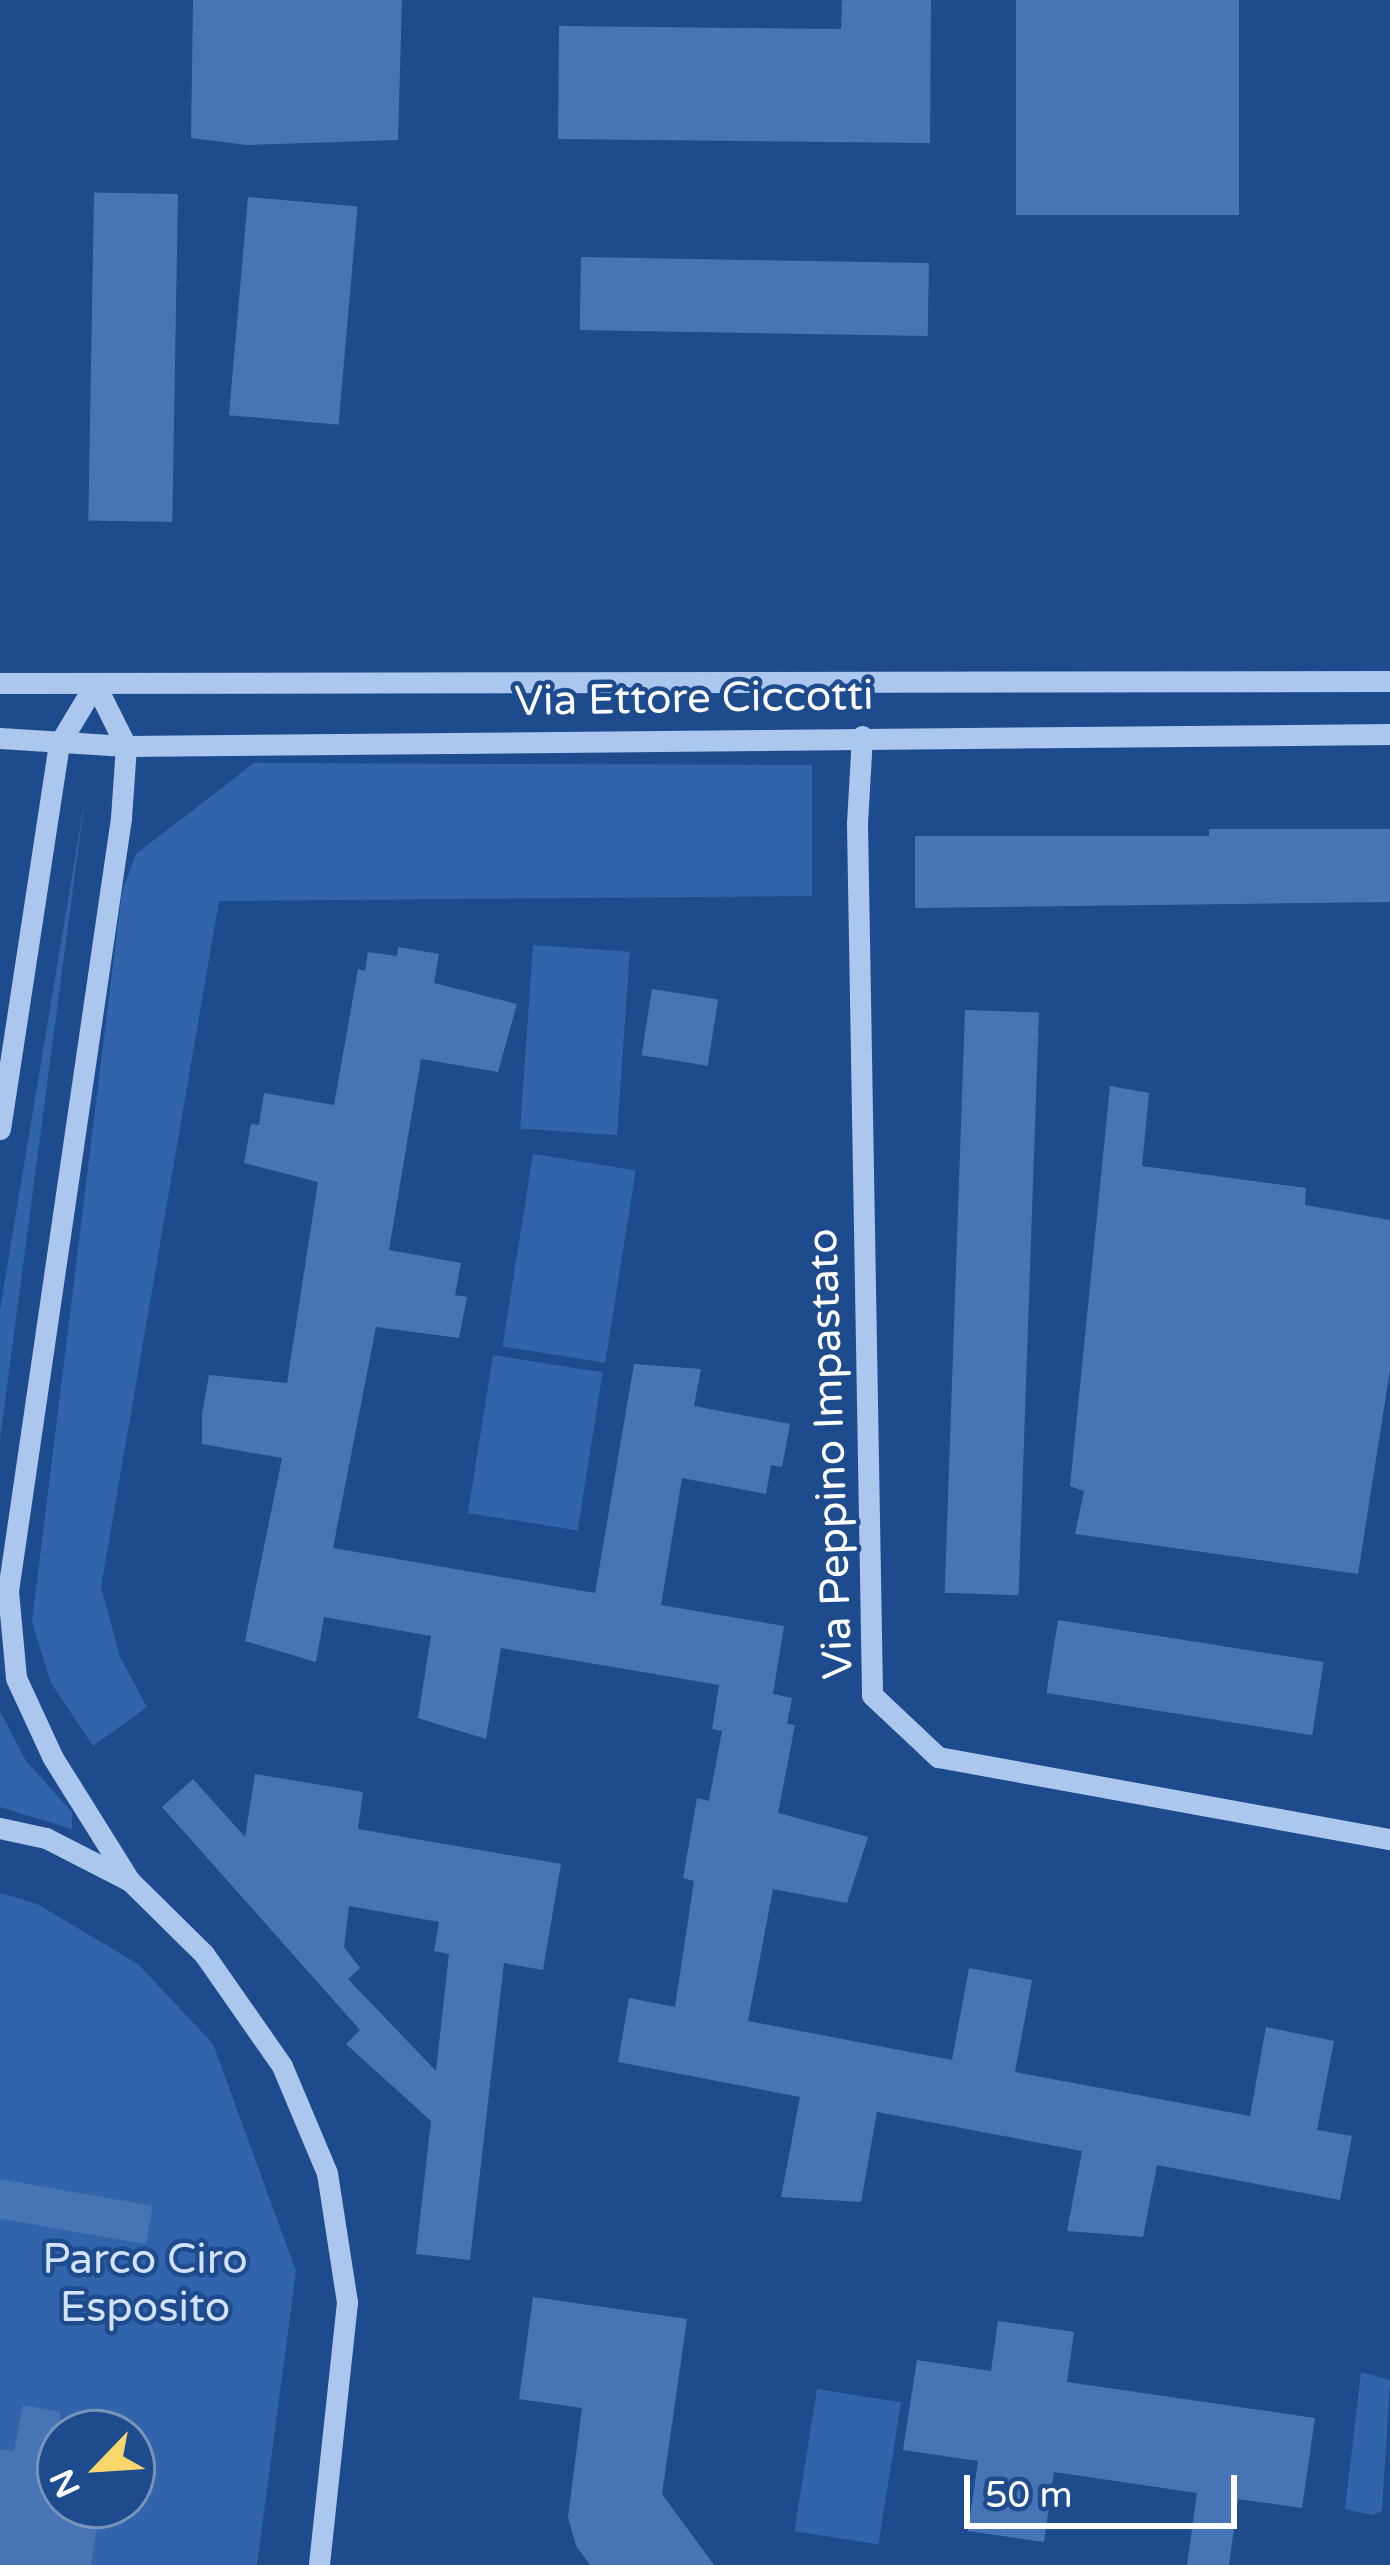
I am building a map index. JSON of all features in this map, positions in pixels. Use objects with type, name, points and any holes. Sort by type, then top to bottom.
[{"type":"street","name":"Via Ettore Ciccotti","points":[[0,683],[1390,681]]},
{"type":"street","points":[[0,1129],[58,744],[95,684]]},
{"type":"street","points":[[95,684],[126,746],[8,1591],[16,1678],[53,1758],[130,1881],[204,1954],[281,2066],[327,2174],[347,2302],[319,2565]]},
{"type":"street","name":"Via Ettore Ciccotti","points":[[0,738],[126,746],[1390,734]]},
{"type":"street","name":"Via Peppino Impastato","points":[[862,736],[856,824],[872,1695],[938,1757],[1390,1839]]},
{"type":"street","points":[[0,1828],[46,1838],[130,1881]]},
{"type":"green space","points":[[254,763],[812,765],[812,896],[219,901],[101,1587],[120,1657],[147,1707],[93,1746],[51,1683],[32,1622],[122,892],[136,854]]},
{"type":"green space","points":[[85,798],[0,1439],[0,1310]]},
{"type":"green space","points":[[533,945],[630,952],[617,1135],[520,1129]]},
{"type":"green space","points":[[533,1154],[636,1170],[605,1363],[502,1347]]},
{"type":"green space","points":[[493,1355],[603,1372],[578,1530],[468,1513]]},
{"type":"green space","points":[[0,1711],[26,1761],[72,1812],[72,1829],[0,1807]]},
{"type":"green space","name":"Parco Ciro Esposito","points":[[0,1893],[37,1904],[138,1964],[213,2044],[296,2271],[257,2565],[0,2565]]},
{"type":"green space","points":[[1361,2372],[1390,2380],[1382,2511],[1373,2515],[1345,2509]]},
{"type":"green space","points":[[817,2389],[901,2402],[878,2545],[794,2531]]},
{"type":"building","points":[[193,0],[402,0],[398,140],[247,145],[191,138]]},
{"type":"building","points":[[842,0],[931,0],[930,143],[558,139],[559,26],[841,29]]},
{"type":"building","points":[[1016,0],[1239,0],[1239,215],[1016,215]]},
{"type":"building","points":[[94,193],[178,194],[172,522],[88,520]]},
{"type":"building","points":[[248,197],[358,207],[338,425],[229,415]]},
{"type":"building","points":[[581,257],[929,263],[928,336],[580,330]]},
{"type":"building","points":[[1209,829],[1390,829],[1390,902],[915,908],[915,836],[1209,836]]},
{"type":"building","points":[[398,947],[439,954],[434,983],[517,1004],[498,1072],[421,1059],[389,1250],[461,1263],[455,1295],[467,1297],[459,1338],[376,1327],[333,1548],[595,1593],[634,1364],[701,1369],[694,1406],[790,1424],[782,1467],[771,1465],[766,1494],[682,1478],[661,1605],[784,1626],[773,1694],[792,1698],[787,1724],[795,1725],[778,1813],[868,1837],[847,1903],[773,1889],[748,2021],[952,2060],[969,1968],[1032,1980],[1015,2072],[1250,2116],[1266,2027],[1334,2041],[1317,2130],[1352,2136],[1340,2200],[1157,2165],[1143,2237],[1067,2231],[1082,2151],[877,2112],[861,2202],[781,2197],[800,2097],[618,2062],[629,1998],[675,2007],[694,1881],[683,1878],[697,1798],[709,1801],[722,1731],[712,1729],[719,1685],[501,1648],[486,1739],[418,1718],[431,1636],[324,1617],[316,1662],[245,1641],[282,1458],[202,1444],[202,1414],[209,1375],[287,1383],[318,1182],[244,1163],[251,1124],[259,1125],[264,1093],[334,1105],[358,969],[365,971],[368,952],[397,956]]},
{"type":"building","points":[[652,989],[718,999],[708,1066],[642,1055]]},
{"type":"building","points":[[965,1010],[1039,1013],[1019,1595],[945,1593]]},
{"type":"building","points":[[1110,1086],[1149,1093],[1142,1166],[1306,1188],[1305,1205],[1390,1220],[1390,1370],[1358,1574],[1075,1534],[1084,1491],[1070,1486]]},
{"type":"building","points":[[1058,1620],[1324,1662],[1312,1735],[1046,1693]]},
{"type":"building","points":[[255,1774],[363,1792],[358,1829],[561,1864],[543,1970],[504,1963],[470,2260],[416,2254],[431,2121],[346,2044],[360,2030],[162,1807],[193,1779],[245,1837]],"holes":[[[349,1906],[439,1922],[434,1951],[449,1954],[436,2071],[348,1979],[360,1968],[344,1947]]]},
{"type":"building","points":[[0,2179],[153,2206],[146,2244],[0,2219]]},
{"type":"building","points":[[533,2297],[687,2319],[662,2494],[714,2565],[590,2565],[576,2546],[568,2517],[582,2408],[519,2399]]},
{"type":"building","points":[[998,2321],[1074,2332],[1067,2382],[1315,2418],[1302,2508],[1238,2499],[1229,2565],[1187,2565],[1197,2493],[1054,2472],[1044,2542],[968,2531],[978,2461],[903,2450],[917,2360],[991,2371]]},
{"type":"building","points":[[23,2405],[44,2409],[36,2409],[36,2529],[97,2529],[91,2565],[0,2565],[0,2449],[14,2451]]}]
